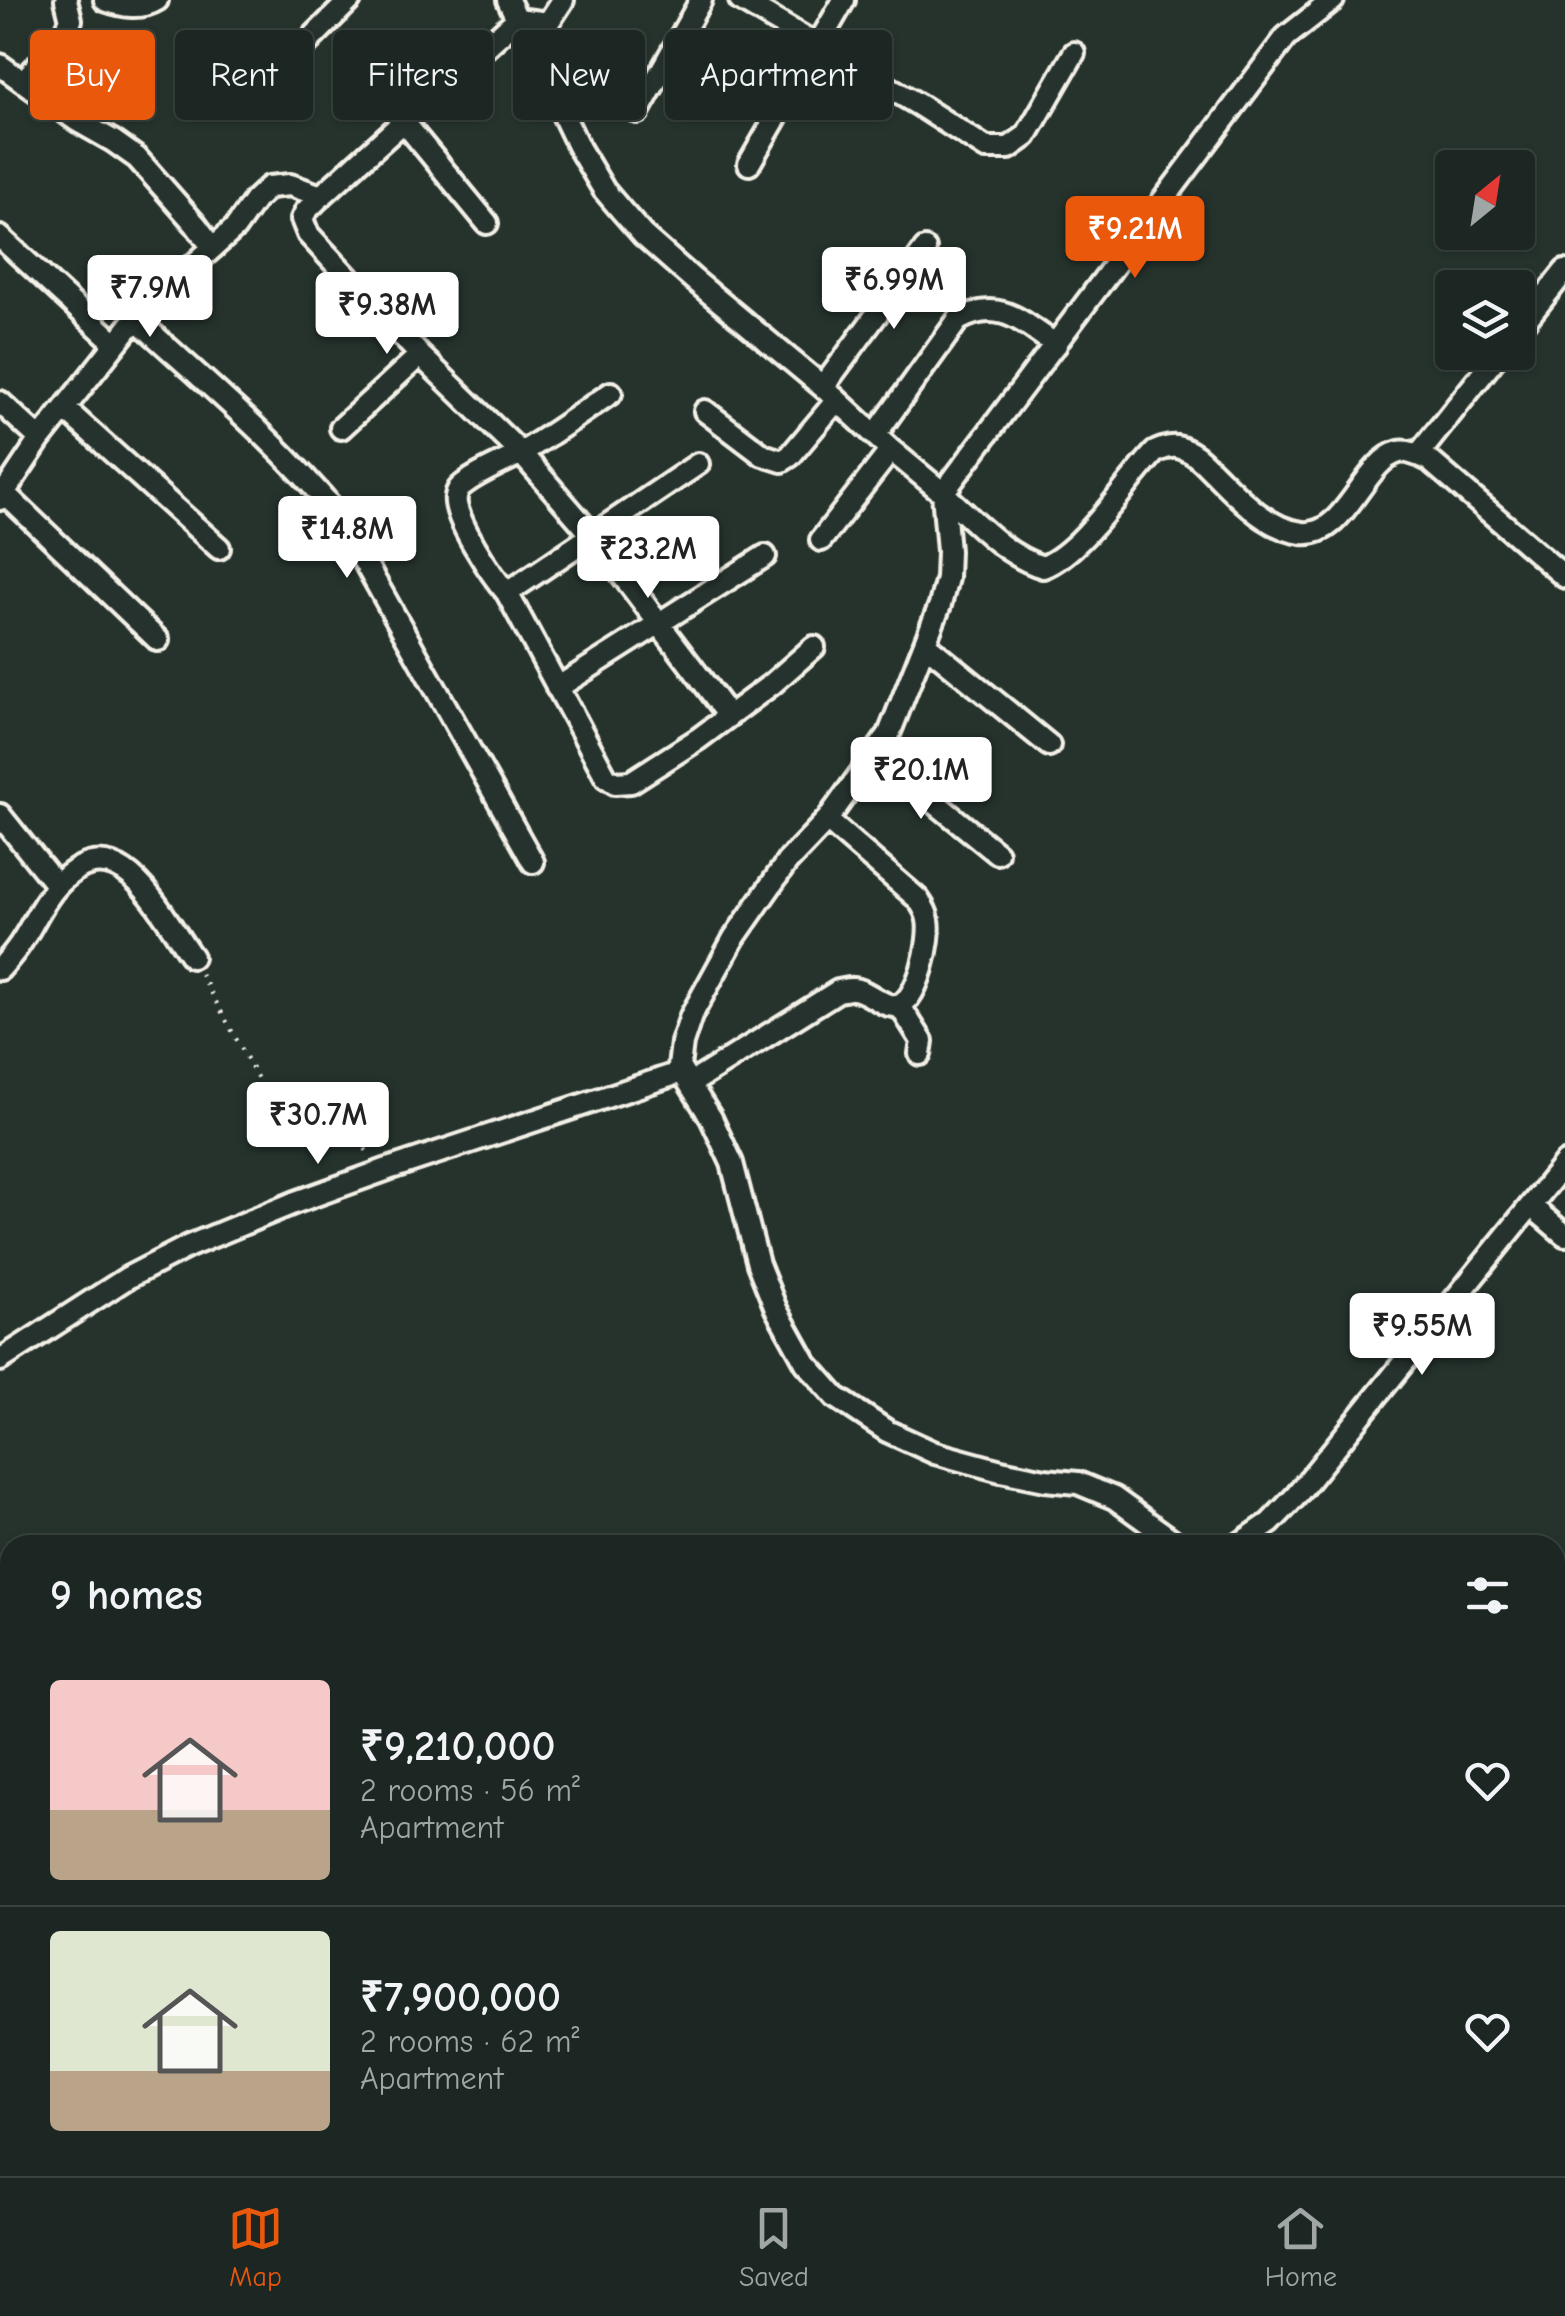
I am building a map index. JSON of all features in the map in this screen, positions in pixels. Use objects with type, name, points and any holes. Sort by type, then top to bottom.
[{"type":"street","points":[[23,81],[61,40],[70,20],[66,0]]},
{"type":"street","points":[[105,0],[124,6],[157,0]]},
{"type":"street","points":[[313,37],[350,0]]},
{"type":"street","points":[[513,10],[548,23],[563,0]]},
{"type":"street","points":[[645,100],[702,0]]},
{"type":"street","points":[[740,0],[790,30]]},
{"type":"street","points":[[826,30],[844,0]]},
{"type":"street","points":[[1164,1535],[1114,1498],[1078,1483],[1000,1471],[935,1453],[887,1431],[836,1397],[806,1362],[776,1310],[758,1264],[732,1162],[712,1118],[679,1067],[691,1016],[734,938],[787,862],[827,820],[888,734],[940,605],[948,551],[943,493],[1286,38],[1333,0]]},
{"type":"street","points":[[513,10],[302,219],[308,234],[420,355],[521,453],[592,535],[728,716]]},
{"type":"street","points":[[513,10],[579,148],[612,200],[643,235],[1025,562],[1043,567],[1057,562],[1075,547],[1155,452],[1172,446],[1197,456],[1260,515],[1292,532],[1309,534],[1323,530],[1384,461],[1399,452],[1429,460],[1565,577]]},
{"type":"street","points":[[892,90],[986,148],[1008,148],[1026,136],[1074,53]]},
{"type":"street","points":[[0,65],[136,158],[214,248]]},
{"type":"street","points":[[750,164],[775,120]]},
{"type":"street","points":[[404,122],[487,223]]},
{"type":"street","points":[[158,640],[2,496],[40,440],[136,318],[235,228],[255,200],[269,187],[290,185],[321,196]]},
{"type":"street","points":[[0,237],[115,343]]},
{"type":"street","points":[[705,411],[762,455],[782,461],[790,456],[925,248]]},
{"type":"street","points":[[1535,309],[1565,271]]},
{"type":"street","points":[[821,540],[958,320],[971,313],[1003,312],[1056,345]]},
{"type":"street","points":[[136,318],[278,448],[338,515],[534,862]]},
{"type":"street","points":[[341,428],[420,355]]},
{"type":"street","points":[[1418,455],[1486,370]]},
{"type":"street","points":[[611,393],[521,453],[466,483],[455,499],[457,512],[492,575],[507,593],[606,777],[614,782],[631,782],[698,739],[814,647]]},
{"type":"street","points":[[0,402],[40,440]]},
{"type":"street","points":[[65,409],[220,548]]},
{"type":"street","points":[[507,593],[698,464]]},
{"type":"street","points":[[557,688],[766,556]]},
{"type":"street","points":[[925,644],[1049,745]]},
{"type":"street","points":[[875,754],[998,852]]},
{"type":"street","points":[[0,815],[58,886]]},
{"type":"street","points":[[0,1360],[127,1278],[189,1246],[296,1202],[686,1078],[838,991],[852,988],[900,1006],[908,999],[922,967],[929,934],[927,913],[918,899],[827,820]]},
{"type":"street","points":[[0,968],[58,886],[84,864],[102,860],[121,868],[144,888],[192,956]]},
{"type":"street","points":[[900,1006],[922,1040],[920,1054]]},
{"type":"street","points":[[1253,1535],[1295,1497],[1565,1163]]},
{"type":"street","points":[[1531,1206],[1565,1235]]},
{"type":"path","points":[[192,956],[274,1104],[293,1114],[331,1122],[354,1135],[381,1172]]}]
